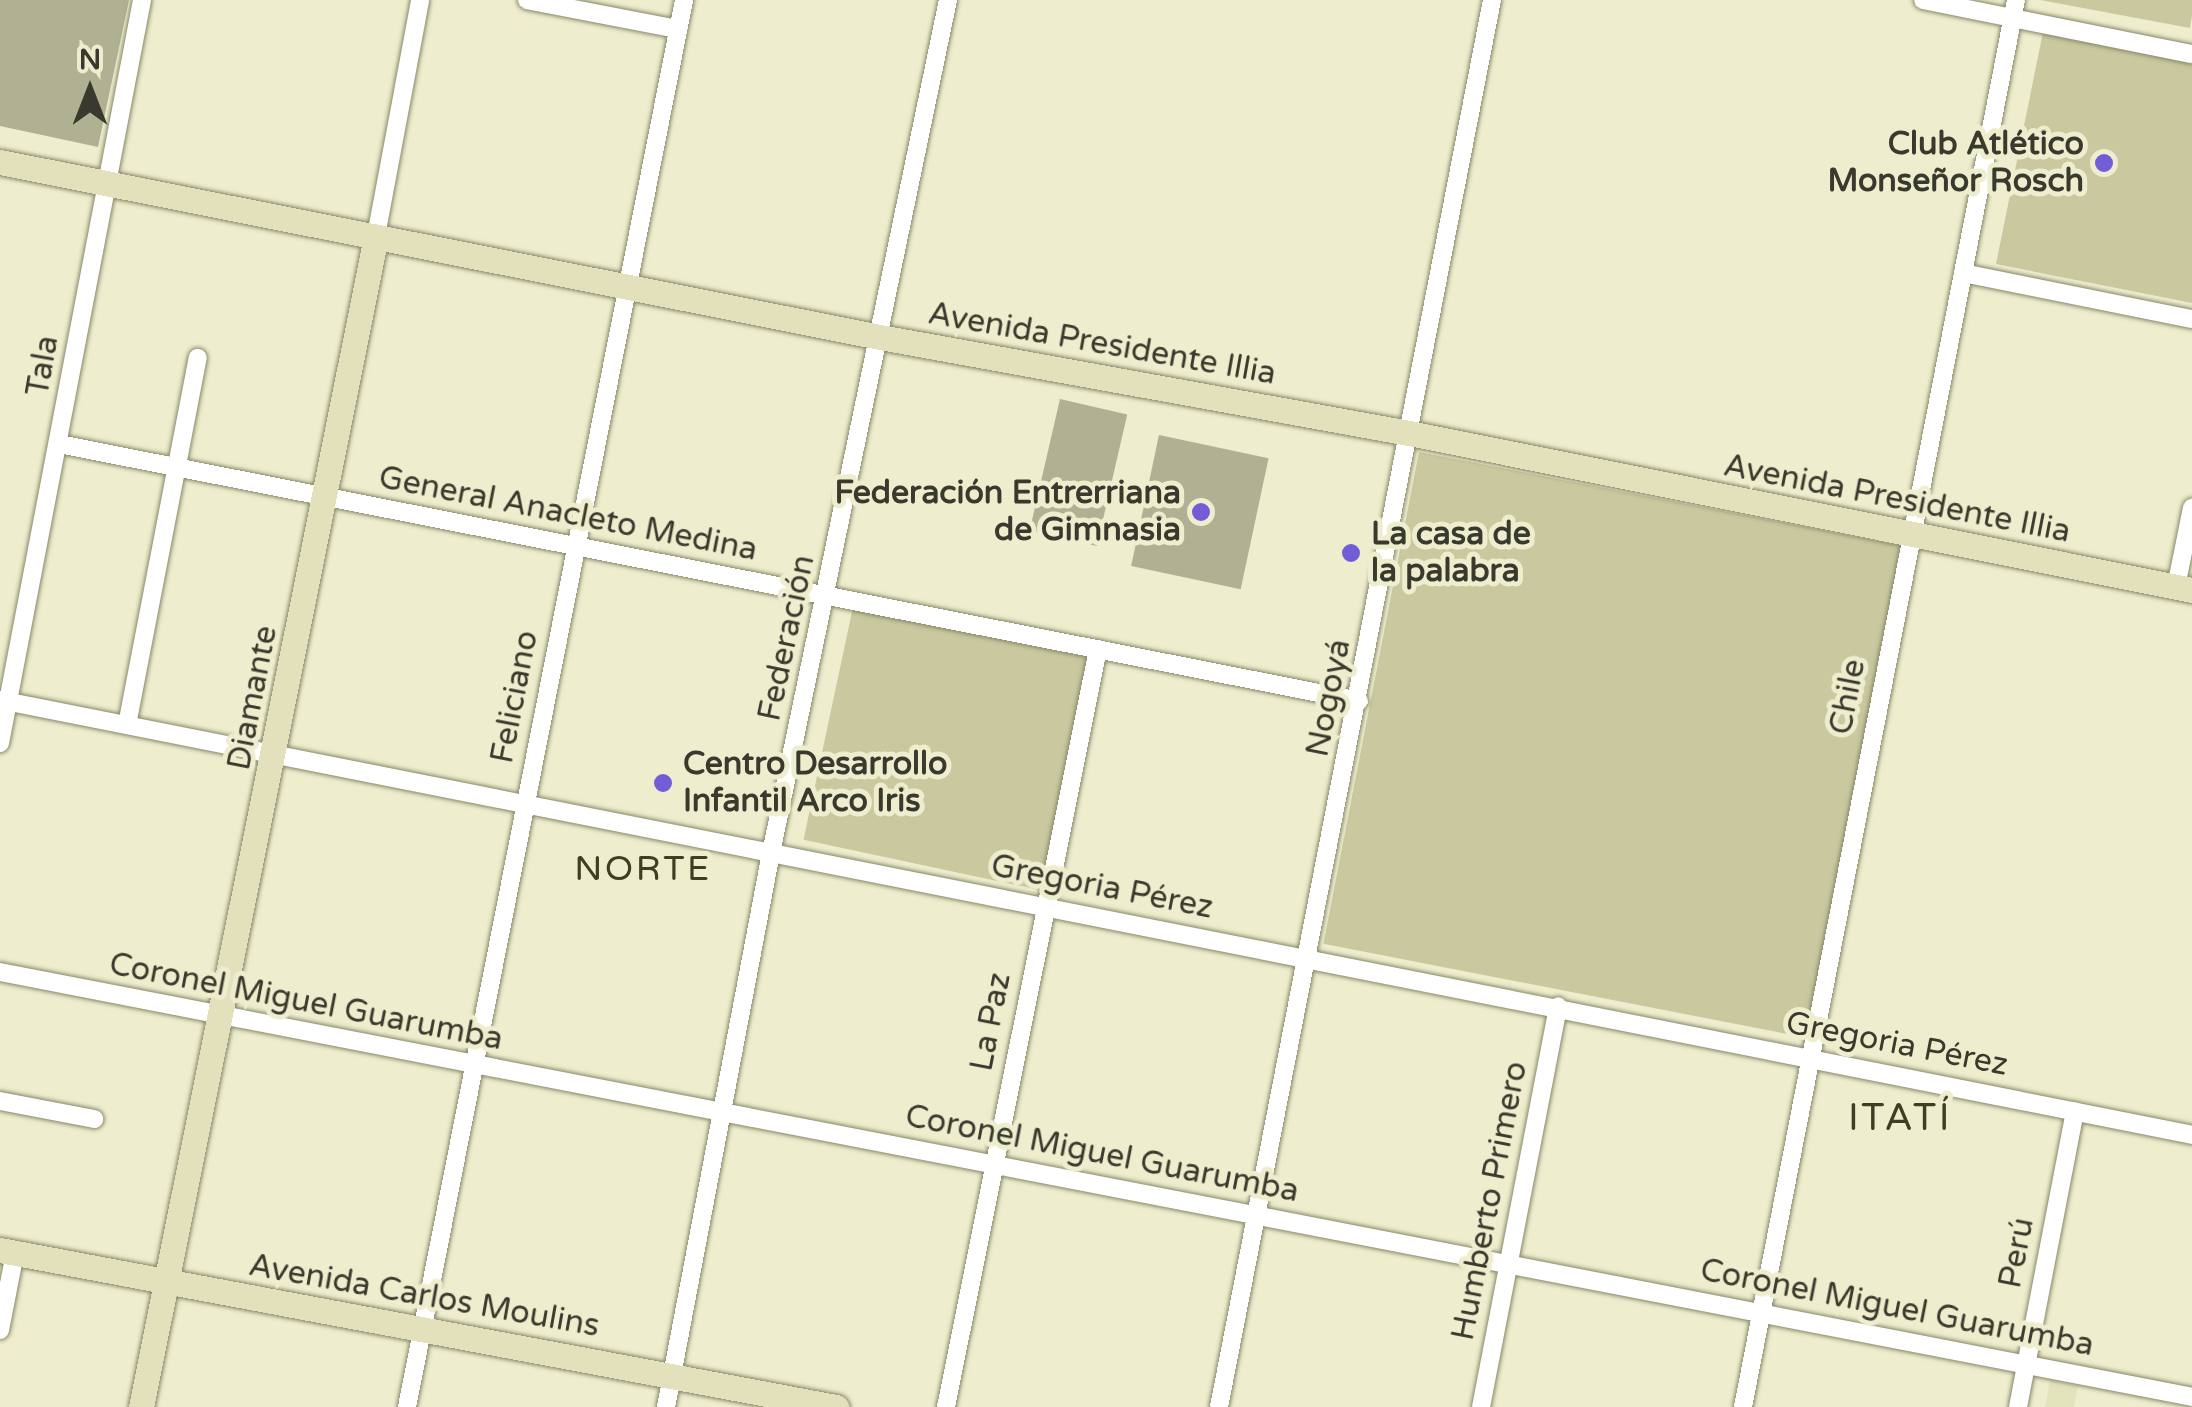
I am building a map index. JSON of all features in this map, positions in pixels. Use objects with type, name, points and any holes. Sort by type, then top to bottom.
[{"type":"main road","name":"Avenida Presidente Illia","points":[[0,162],[880,337],[1409,433],[1910,537],[2184,588]]},
{"type":"main road","name":"Diamante","points":[[141,1407],[276,752],[376,236]]},
{"type":"main road","name":"Avenida Carlos Moulins","points":[[7,1252],[836,1407]]},
{"type":"street","name":"Tala","points":[[0,743],[4,701],[59,444],[142,0]]},
{"type":"street","name":"Diamante","points":[[376,236],[420,0]]},
{"type":"street","points":[[527,0],[678,29]]},
{"type":"street","name":"Feliciano","points":[[407,1407],[684,0]]},
{"type":"street","name":"Federación","points":[[666,1407],[772,853],[948,0]]},
{"type":"street","name":"Nogoyá","points":[[1219,1407],[1492,0]]},
{"type":"street","points":[[1923,0],[2014,9],[2192,54]]},
{"type":"street","name":"Chile","points":[[1743,1407],[2014,9]]},
{"type":"street","points":[[1963,274],[2192,319]]},
{"type":"street","points":[[127,725],[198,358]]},
{"type":"street","name":"General Anacleto Medina","points":[[59,444],[1359,700]]},
{"type":"street","points":[[2184,588],[2192,508]]},
{"type":"street","name":"La Paz","points":[[946,1407],[1098,650]]},
{"type":"street","name":"Gregoria Pérez","points":[[4,701],[1558,1006],[2192,1135]]},
{"type":"street","name":"Coronel Miguel Guarumba","points":[[0,972],[1761,1311],[2192,1398]]},
{"type":"street","name":"Humberto Primero","points":[[1480,1407],[1558,1006]]},
{"type":"street","points":[[0,1101],[94,1118]]},
{"type":"street","name":"Perú","points":[[2018,1407],[2075,1111]]},
{"type":"street","points":[[0,1330],[7,1252]]},
{"type":"shaded area","points":[[2040,0],[2192,0],[2192,15],[2190,28]]},
{"type":"shaded area","name":"Club Atlético Monseñor Rosch","points":[[2043,32],[2192,61],[2192,303],[1996,264]]},
{"type":"shaded area","points":[[1419,452],[1912,548],[1816,1040],[1323,944]]},
{"type":"shaded area","points":[[853,607],[1090,657],[1040,890],[804,840]]},
{"type":"shaded area","points":[[2050,1380],[2078,1386],[2074,1407],[2045,1407]]},
{"type":"building","points":[[0,0],[129,0],[98,147],[0,126]]},
{"type":"building","points":[[1060,399],[1127,415],[1097,546],[1030,531]]},
{"type":"building","name":"Federación Entrerriana de Gimnasia","points":[[1159,435],[1269,458],[1241,589],[1131,566]]},
{"type":"place","name":"Club Atlético Monseñor Rosch","points":[[2104,163]]},
{"type":"place","name":"Federación Entrerriana de Gimnasia","points":[[1201,512]]},
{"type":"place","name":"La casa de la palabra","points":[[1351,553]]},
{"type":"place","name":"Centro Desarrollo Infantil Arco Iris","points":[[663,783]]},
{"type":"district","name":"NORTE","points":[[643,869]]},
{"type":"district","name":"ITATÍ","points":[[1900,1119]]}]
